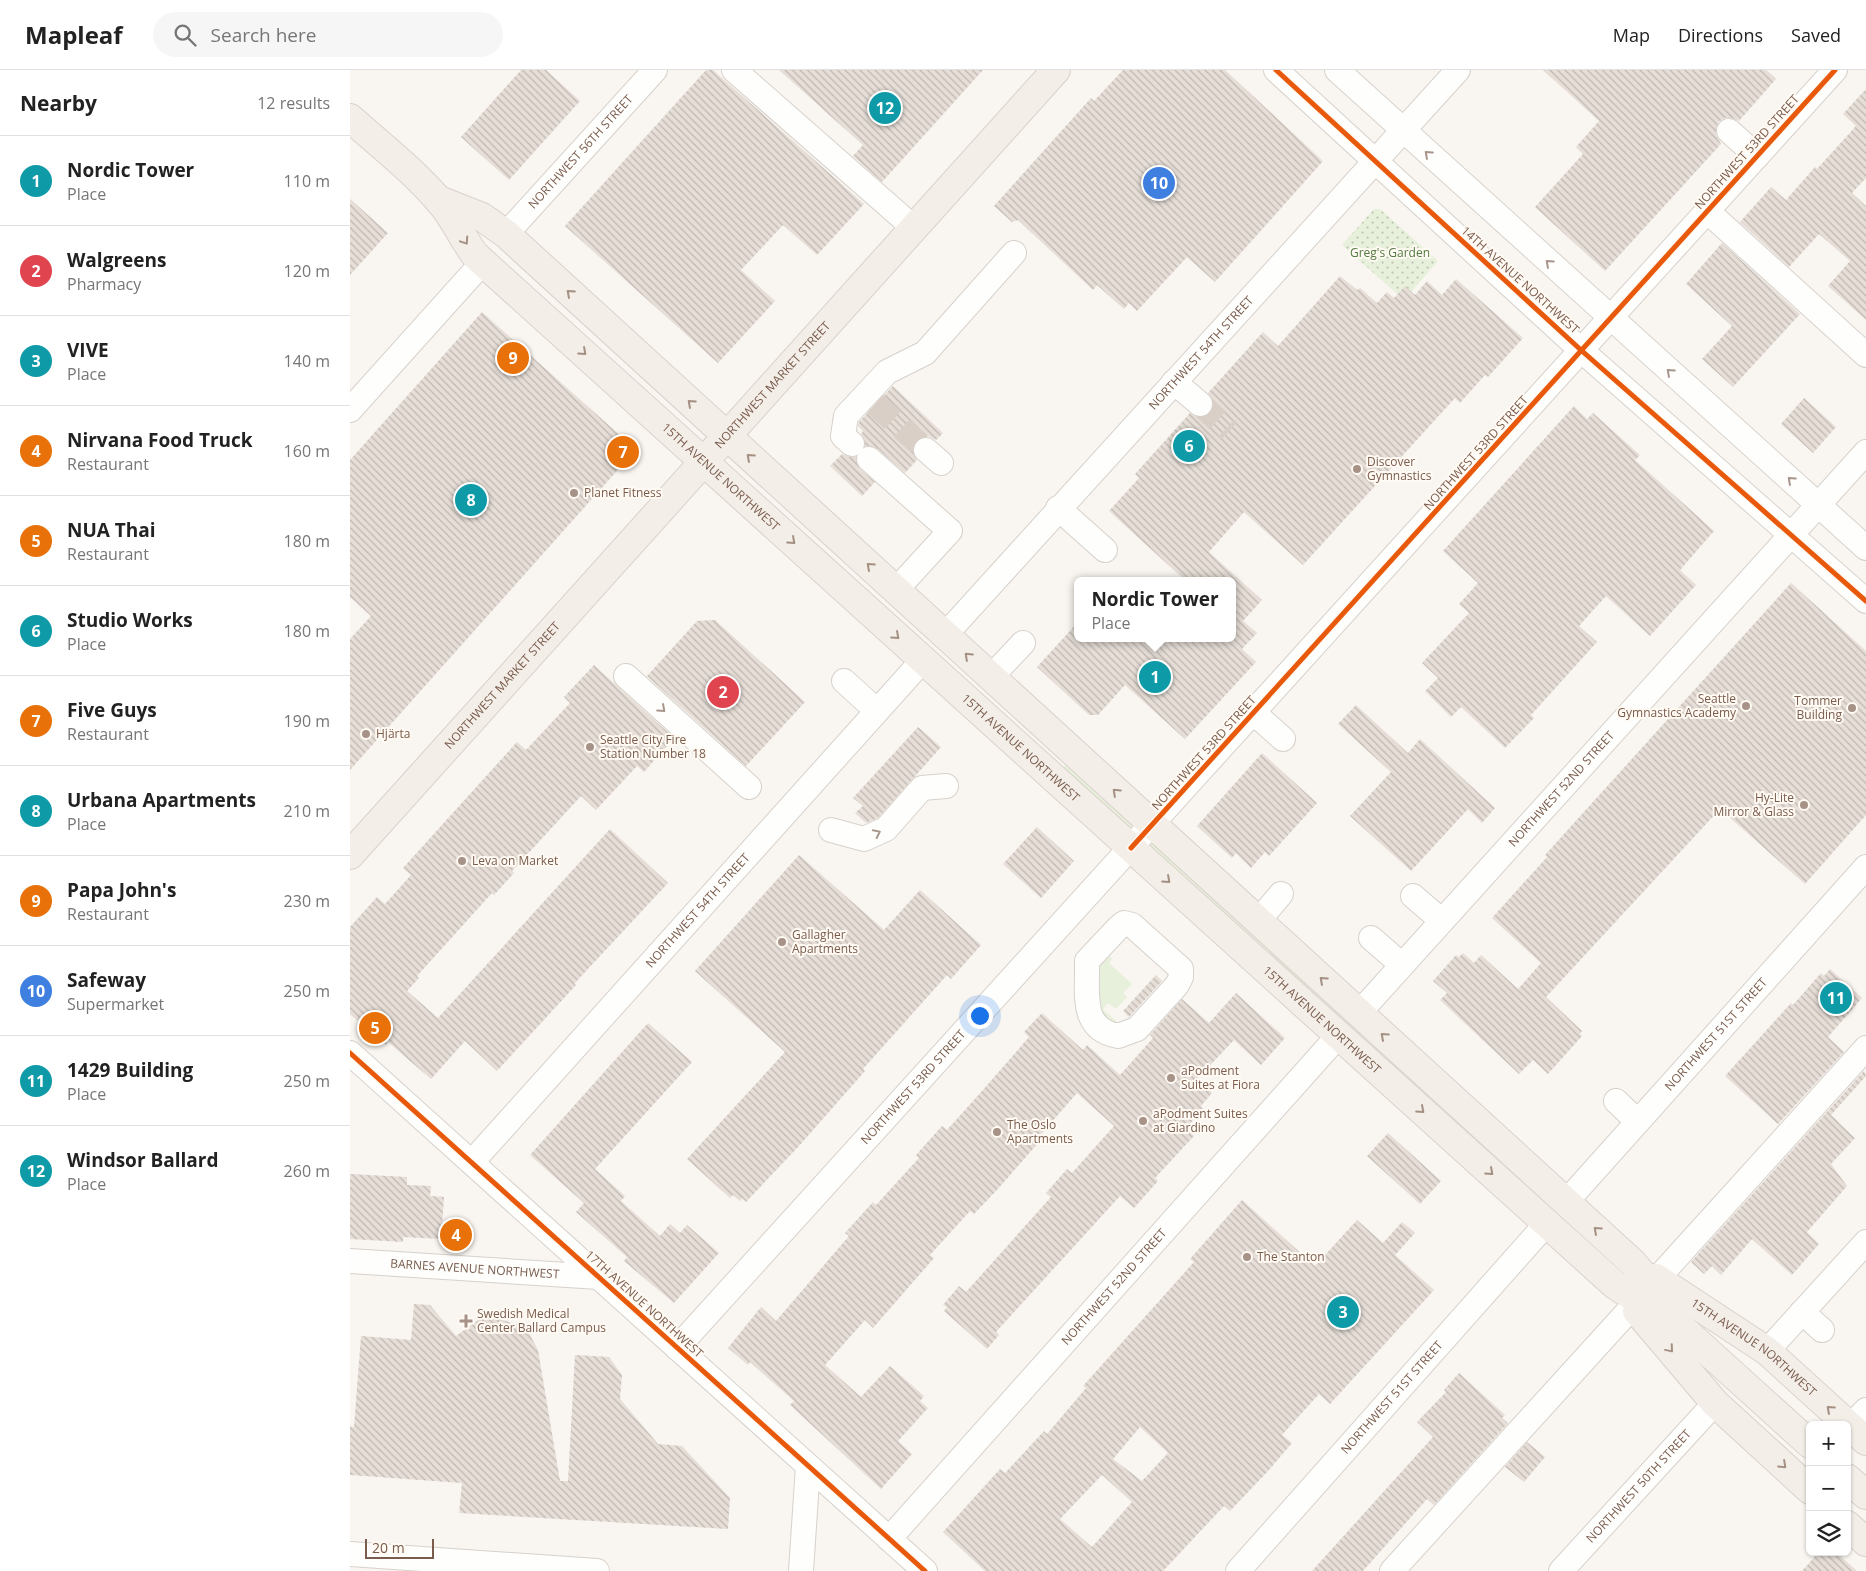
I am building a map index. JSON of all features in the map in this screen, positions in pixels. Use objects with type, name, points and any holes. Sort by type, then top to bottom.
[{"type":"main road","name":"NORTHWEST MARKET STREET","points":[[350,855],[1056,70]]},
{"type":"main road","name":"15TH AVENUE NORTHWEST","points":[[350,118],[439,200],[453,218],[466,243],[483,262],[1615,1285],[1715,1403],[1806,1486]]},
{"type":"main road","name":"15TH AVENUE NORTHWEST","points":[[439,200],[482,217],[506,234],[1634,1263],[1767,1352],[1861,1426]]},
{"type":"main road","name":"15TH AVENUE NORTHWEST","points":[[1634,1263],[1663,1299],[1684,1330]]},
{"type":"main road","name":"15TH AVENUE NORTHWEST","points":[[1615,1285],[1684,1330],[1806,1440]]},
{"type":"main road","points":[[1851,1482],[1866,1495]]},
{"type":"main road","points":[[1851,1529],[1866,1542]]},
{"type":"street","name":"NORTHWEST 56TH STREET","points":[[506,234],[655,70]]},
{"type":"street","points":[[734,70],[914,228]]},
{"type":"street","name":"14TH AVENUE NORTHWEST","points":[[1276,70],[1582,351],[1866,601]]},
{"type":"street","points":[[1337,70],[1610,319],[1866,548]]},
{"type":"street","name":"NORTHWEST 54TH STREET","points":[[945,634],[1458,70]]},
{"type":"street","name":"NORTHWEST 53RD STREET","points":[[677,1348],[1582,351],[1834,70]]},
{"type":"street","points":[[1729,131],[1757,156]]},
{"type":"street","points":[[1707,211],[1866,355]]},
{"type":"street","points":[[852,444],[844,436],[846,416],[870,400],[887,372],[925,353],[1014,253]]},
{"type":"street","points":[[350,410],[483,262]]},
{"type":"street","points":[[1174,382],[1200,404]]},
{"type":"street","name":"NORTHWEST 52ND STREET","points":[[1358,1012],[1866,452]]},
{"type":"street","points":[[869,459],[950,531],[896,590]]},
{"type":"street","points":[[1058,508],[1105,550]]},
{"type":"street","points":[[991,677],[1023,643]]},
{"type":"street","name":"NORTHWEST 54TH STREET","points":[[472,1162],[923,660]]},
{"type":"street","points":[[626,676],[749,786]]},
{"type":"street","points":[[844,681],[877,711]]},
{"type":"street","points":[[1254,713],[1283,739]]},
{"type":"street","points":[[831,830],[864,839],[886,829],[922,788],[946,786]]},
{"type":"street","name":"NORTHWEST 51ST STREET","points":[[1566,1202],[1866,867]]},
{"type":"street","points":[[1258,921],[1281,894]]},
{"type":"street","points":[[1413,896],[1442,921]]},
{"type":"street","points":[[1124,924],[1132,925],[1153,944],[1181,969],[1181,977],[1177,985],[1137,1029],[1128,1034],[1118,1036],[1099,1030],[1089,1012],[1087,961],[1124,924]]},
{"type":"street","points":[[1371,938],[1402,965]]},
{"type":"street","name":"NORTHWEST 52ND STREET","points":[[890,1539],[1339,1035]]},
{"type":"street","points":[[1658,1279],[1866,1048]]},
{"type":"street","name":"17TH AVENUE NORTHWEST","points":[[350,1053],[925,1571]]},
{"type":"street","points":[[1616,1101],[1637,1121]]},
{"type":"street","name":"NORTHWEST 51ST STREET","points":[[1238,1571],[1547,1223]]},
{"type":"street","points":[[1767,1352],[1866,1242]]},
{"type":"street","name":"BARNES AVENUE NORTHWEST","points":[[350,1261],[599,1277]]},
{"type":"street","points":[[1392,1571],[1633,1306]]},
{"type":"street","points":[[1802,1312],[1822,1330]]},
{"type":"street","name":"NORTHWEST 50TH STREET","points":[[1562,1571],[1715,1403]]},
{"type":"street","points":[[801,1571],[808,1466]]},
{"type":"street","points":[[350,1554],[457,1567],[597,1571]]},
{"type":"green space","name":"Greg's Garden","points":[[1374,209],[1380,209],[1438,261],[1404,300],[1342,245]]},
{"type":"green space","points":[[1065,765],[1635,1280],[1629,1287],[1060,771]]},
{"type":"green space","points":[[1106,953],[1112,959],[1109,963],[1132,984],[1123,993],[1127,997],[1116,1009],[1108,1003],[1103,1009],[1120,1025],[1118,1027],[1095,1009],[1098,965]]},
{"type":"building","points":[[521,70],[546,70],[580,101],[509,180],[461,137]]},
{"type":"building","points":[[706,70],[713,70],[864,204],[817,255],[783,225],[741,270],[775,301],[718,363],[565,226]]},
{"type":"building","points":[[779,70],[983,70],[882,182],[853,156],[863,145]]},
{"type":"building","points":[[1123,70],[1225,70],[1323,161],[1215,282],[1187,257],[1137,311],[1129,303],[1124,309],[1097,285],[1093,290],[1018,220],[1012,222],[994,206],[1091,98],[1094,101]]},
{"type":"building","points":[[1543,70],[1766,70],[1776,79],[1739,121],[1725,118],[1718,122],[1716,135],[1721,144],[1605,271],[1535,207],[1583,154],[1576,147],[1599,121]]},
{"type":"building","points":[[1866,89],[1866,178],[1852,193],[1866,206],[1866,320],[1828,286],[1850,261],[1819,234],[1789,267],[1740,222],[1771,187],[1786,200],[1815,167],[1817,169],[1856,126],[1843,114]]},
{"type":"building","points":[[350,199],[388,233],[350,275]]},
{"type":"building","points":[[1722,243],[1800,314],[1733,387],[1702,359],[1732,326],[1686,284]]},
{"type":"building","points":[[1340,276],[1357,290],[1360,288],[1377,303],[1387,292],[1394,298],[1405,286],[1415,295],[1427,281],[1442,295],[1456,279],[1523,338],[1488,377],[1485,375],[1460,403],[1455,398],[1303,565],[1244,512],[1209,552],[1262,600],[1243,621],[1257,633],[1242,649],[1256,662],[1185,739],[1125,685],[1098,715],[1089,715],[1037,667],[1074,626],[1074,642],[1236,642],[1236,577],[1182,577],[1109,511],[1139,478],[1135,474],[1190,413],[1198,418],[1210,413],[1213,407],[1213,400],[1208,393],[1263,332],[1278,346]]},
{"type":"building","points":[[482,312],[632,446],[632,454],[350,770],[350,639],[371,616],[350,597],[350,460]]},
{"type":"building","points":[[893,386],[943,433],[936,440],[928,436],[916,441],[912,448],[917,460],[905,473],[878,449],[865,446],[861,434],[863,431],[858,426],[859,422]]},
{"type":"building","points":[[1804,398],[1836,427],[1813,453],[1781,424]]},
{"type":"building","points":[[1574,406],[1587,419],[1593,413],[1640,455],[1635,460],[1714,531],[1680,570],[1696,585],[1650,636],[1606,596],[1579,626],[1597,642],[1531,715],[1534,718],[1505,748],[1461,707],[1451,717],[1425,691],[1438,678],[1422,663],[1469,613],[1459,604],[1478,583],[1443,551]]},
{"type":"building","points":[[842,454],[856,457],[860,469],[875,482],[862,496],[830,466]]},
{"type":"building","points":[[1791,583],[1866,651],[1866,815],[1805,884],[1720,809],[1546,997],[1582,1031],[1580,1034],[1582,1036],[1548,1074],[1533,1060],[1519,1074],[1440,1000],[1447,993],[1433,981],[1456,955],[1459,957],[1463,953],[1474,963],[1481,955],[1518,989],[1541,963],[1492,918],[1547,857],[1545,855]]},
{"type":"building","points":[[715,620],[805,702],[746,766],[647,676],[697,621]]},
{"type":"building","points":[[594,665],[674,738],[644,772],[637,766],[596,810],[581,796],[512,871],[514,873],[494,895],[492,893],[417,976],[419,978],[407,991],[438,1018],[610,829],[668,883],[574,984],[576,985],[497,1071],[465,1041],[431,1079],[388,1042],[386,1045],[350,1014],[350,927],[377,897],[385,904],[411,875],[403,868],[517,742],[526,750],[570,703],[564,697]]},
{"type":"building","points":[[1356,705],[1408,753],[1420,739],[1495,808],[1482,823],[1468,809],[1411,871],[1350,816],[1391,772],[1338,724]]},
{"type":"building","points":[[918,727],[941,747],[878,818],[866,823],[855,813],[863,806],[853,798]]},
{"type":"building","points":[[1262,753],[1317,803],[1269,856],[1265,852],[1251,868],[1236,853],[1232,858],[1197,826]]},
{"type":"building","points":[[1037,827],[1074,861],[1041,898],[1003,864]]},
{"type":"building","points":[[799,855],[884,930],[920,890],[981,945],[951,979],[947,975],[863,1069],[865,1071],[799,1146],[746,1202],[742,1198],[740,1201],[733,1195],[730,1198],[687,1159],[785,1052],[695,971]]},
{"type":"building","points":[[1830,969],[1862,998],[1828,1037],[1844,1052],[1778,1124],[1725,1076],[1791,1003],[1793,1005],[1821,973],[1824,976]]},
{"type":"building","points":[[1156,975],[1162,981],[1129,1017],[1123,1011]]},
{"type":"building","points":[[1236,993],[1285,1038],[1261,1065],[1234,1040],[1197,1079],[1212,1093],[1201,1106],[1203,1109],[1186,1128],[1194,1136],[1155,1178],[1158,1181],[1134,1208],[1120,1196],[996,1332],[999,1335],[987,1349],[944,1311],[947,1307],[943,1305],[959,1286],[966,1292],[1051,1197],[1046,1193],[1067,1169],[1072,1173],[1114,1126],[1077,1093],[1036,1140],[1039,1142],[997,1190],[974,1214],[970,1211],[930,1255],[934,1258],[873,1328],[865,1320],[825,1365],[861,1397],[890,1366],[924,1396],[920,1401],[928,1408],[898,1441],[912,1454],[881,1489],[790,1405],[794,1401],[750,1362],[748,1365],[728,1348],[761,1307],[776,1321],[849,1236],[845,1233],[873,1202],[876,1205],[919,1158],[916,1155],[942,1126],[947,1130],[1029,1037],[1024,1032],[1042,1013],[1083,1050],[1087,1045],[1120,1075],[1153,1038],[1150,1035],[1182,999],[1209,1023]]},
{"type":"building","points":[[648,1023],[692,1062],[595,1169],[625,1196],[621,1201],[660,1236],[670,1224],[680,1233],[687,1225],[719,1253],[674,1303],[624,1261],[627,1257],[576,1212],[584,1203],[530,1155]]},
{"type":"building","points":[[1864,1071],[1866,1076],[1831,1115],[1855,1138],[1831,1164],[1847,1186],[1807,1232],[1819,1244],[1792,1275],[1752,1239],[1721,1275],[1712,1266],[1704,1274],[1691,1262]]},
{"type":"building","points":[[1388,1133],[1441,1181],[1420,1204],[1367,1156]]},
{"type":"building","points":[[350,1174],[407,1177],[407,1185],[431,1186],[430,1196],[444,1197],[441,1239],[403,1237],[403,1242],[350,1239]]},
{"type":"building","points":[[1242,1200],[1315,1266],[1357,1220],[1383,1243],[1402,1222],[1415,1233],[1395,1255],[1434,1290],[1330,1404],[1319,1394],[1282,1435],[1292,1443],[1269,1470],[1230,1511],[1224,1506],[1163,1571],[985,1571],[943,1532],[1000,1469],[1005,1473],[1044,1431],[1047,1434],[1086,1388],[1083,1386],[1194,1262],[1190,1259]],"holes":[[[1140,1427],[1168,1453],[1142,1481],[1113,1459]],[[1102,1475],[1132,1502],[1092,1547],[1060,1519]]]},
{"type":"building","points":[[414,1304],[430,1305],[456,1336],[478,1320],[496,1318],[519,1325],[530,1335],[538,1350],[560,1481],[568,1481],[575,1355],[609,1357],[622,1375],[620,1399],[658,1444],[682,1446],[730,1498],[728,1529],[459,1513],[462,1483],[350,1475],[350,1426],[354,1427],[361,1336],[411,1340]]},
{"type":"building","points":[[1459,1373],[1505,1415],[1502,1418],[1508,1423],[1434,1505],[1427,1499],[1363,1571],[1312,1571],[1433,1437],[1417,1422],[1446,1392],[1444,1390]]},
{"type":"building","points":[[1527,1442],[1545,1457],[1524,1482],[1505,1467]]},
{"type":"building","points":[[1815,1556],[1840,1556],[1857,1571],[1802,1571]]},
{"type":"tunnel","points":[[875,404],[926,450]]},
{"type":"tunnel","points":[[1200,404],[1229,431]]},
{"type":"cycle path","points":[[1276,70],[1582,351],[1866,601]]},
{"type":"cycle path","points":[[1131,848],[1835,70]]},
{"type":"cycle path","points":[[350,1053],[925,1571]]},
{"type":"place","name":"Windsor Ballard","points":[[885,108]]},
{"type":"place","name":"Safeway","points":[[1159,183]]},
{"type":"place","name":"Papa John's","points":[[513,358]]},
{"type":"place","name":"Studio Works","points":[[1189,446]]},
{"type":"place","name":"Five Guys","points":[[623,452]]},
{"type":"place","name":"Discover Gymnastics","points":[[1357,469]]},
{"type":"place","name":"Planet Fitness","points":[[574,493]]},
{"type":"place","name":"Urbana Apartments","points":[[471,500]]},
{"type":"place","name":"Nordic Tower","points":[[1155,677]]},
{"type":"place","name":"Walgreens","points":[[723,692]]},
{"type":"place","name":"Seattle Gymnastics Academy","points":[[1746,706]]},
{"type":"place","name":"Tommer Building","points":[[1852,708]]},
{"type":"place","name":"Hjärta","points":[[366,734]]},
{"type":"place","name":"Seattle City Fire Station Number 18","points":[[590,747]]},
{"type":"place","name":"Hy-Lite Mirror & Glass","points":[[1804,805]]},
{"type":"place","name":"Leva on Market","points":[[462,861]]},
{"type":"place","name":"Gallagher Apartments","points":[[782,942]]},
{"type":"place","name":"1429 Building","points":[[1836,998]]},
{"type":"place","name":"NUA Thai","points":[[375,1028]]},
{"type":"place","name":"aPodment Suites at Fiora","points":[[1171,1078]]},
{"type":"place","name":"aPodment Suites at Giardino","points":[[1143,1121]]},
{"type":"place","name":"The Oslo Apartments","points":[[997,1132]]},
{"type":"place","name":"Nirvana Food Truck","points":[[456,1235]]},
{"type":"place","name":"The Stanton","points":[[1247,1257]]},
{"type":"place","name":"VIVE","points":[[1343,1312]]},
{"type":"place","name":"Swedish Medical Center Ballard Campus","points":[[466,1321]]}]
